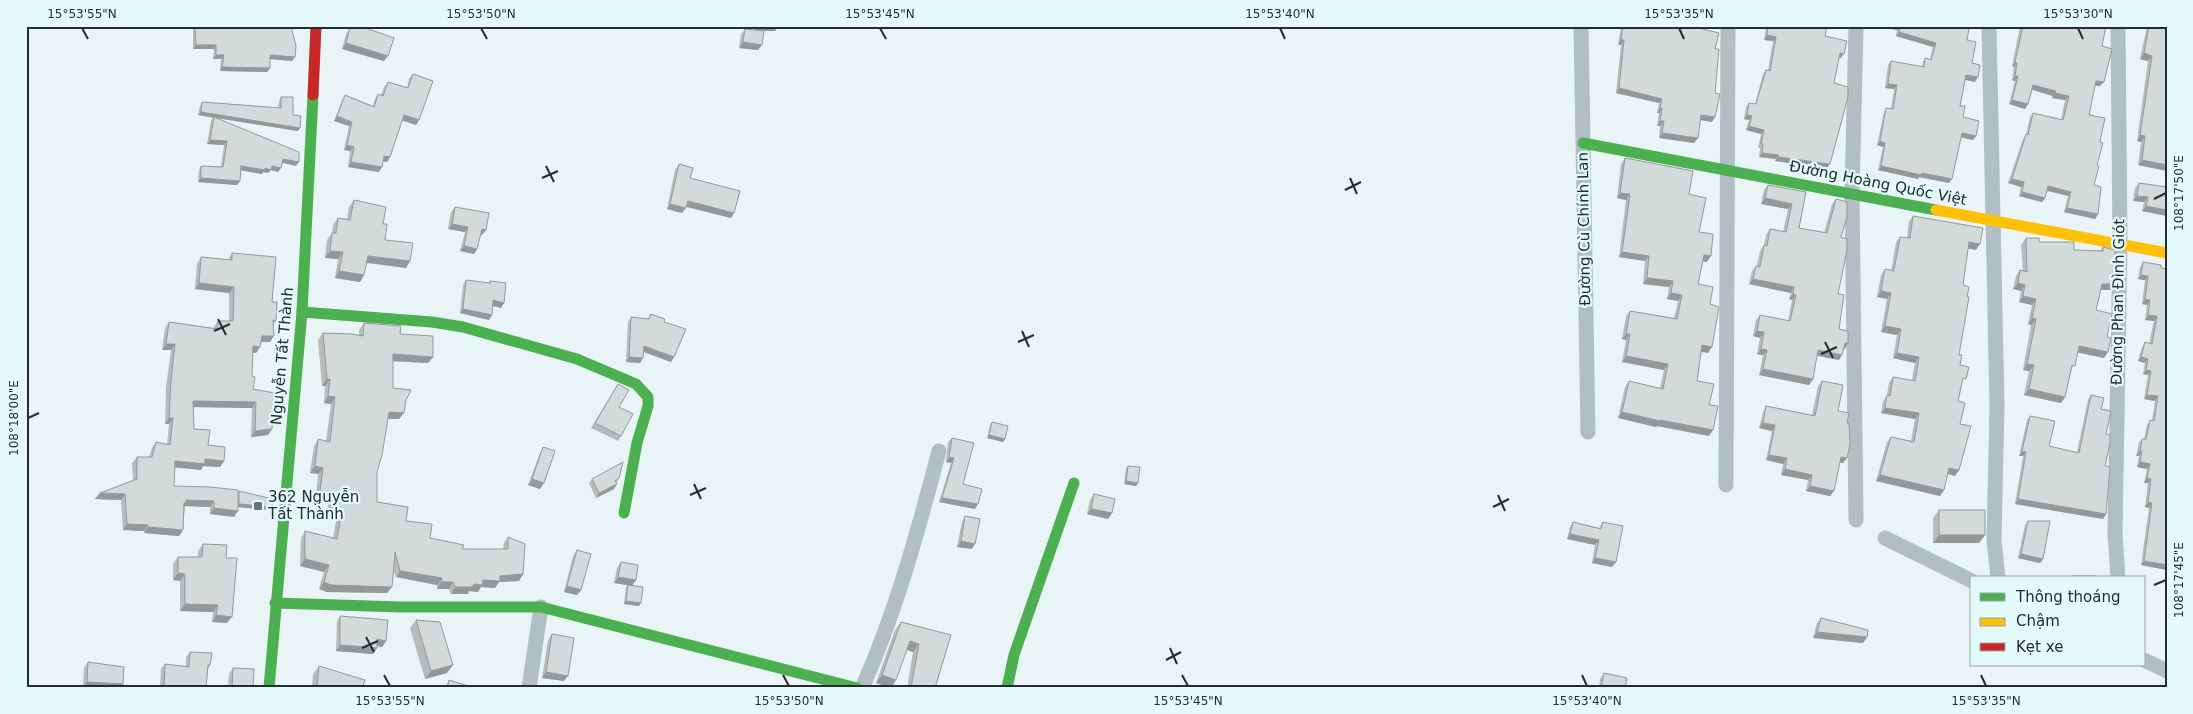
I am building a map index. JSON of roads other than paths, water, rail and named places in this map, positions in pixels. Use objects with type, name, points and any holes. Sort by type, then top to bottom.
[{"type":"street","name":"Nguyễn Tất Thành","points":[[269,688],[302,312],[316,26]]},
{"type":"street","name":"Đường Cù Chính Lan","points":[[1581,26],[1588,432]]},
{"type":"street","points":[[1726,485],[1728,26]]},
{"type":"street","points":[[1856,26],[1852,194],[1856,520]]},
{"type":"street","points":[[1989,26],[1997,406],[1994,517],[1998,576]]},
{"type":"street","name":"Đường Phan Đình Giót","points":[[2118,26],[2120,244],[2115,534],[2118,576]]},
{"type":"street","name":"Đường Hoàng Quốc Việt","points":[[1583,142],[2167,253]]},
{"type":"street","points":[[302,312],[463,326],[577,360],[636,384],[648,397],[648,406],[637,443],[624,512]]},
{"type":"street","points":[[862,688],[875,659],[885,626],[905,577],[939,451]]},
{"type":"street","points":[[1007,688],[1014,655],[1074,483]]},
{"type":"street","points":[[1885,538],[1970,580]]},
{"type":"street","points":[[275,603],[401,607],[541,607],[857,688]]},
{"type":"street","points":[[529,688],[541,607]]},
{"type":"street","points":[[2146,661],[2167,671]]},
{"type":"place","name":"362 Nguyễn Tất Thành","points":[[258,506]]}]
